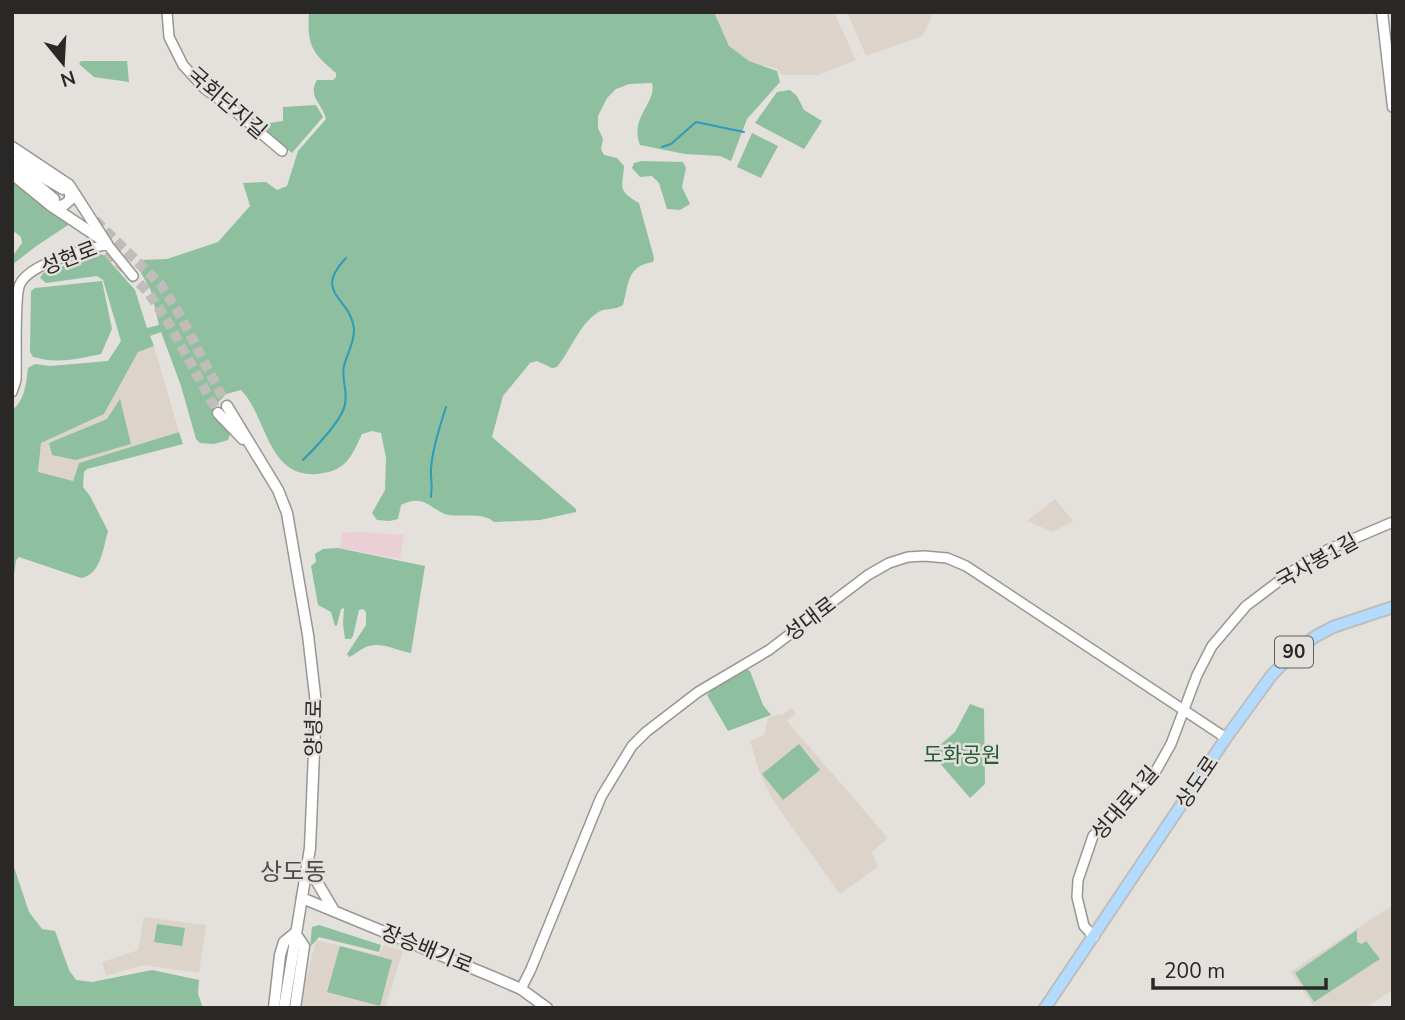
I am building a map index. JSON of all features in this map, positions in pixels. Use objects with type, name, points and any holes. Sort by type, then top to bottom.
[{"type":"main road","points":[[1382,12],[1393,107]]},
{"type":"main road","points":[[12,147],[71,191],[70,200],[64,205],[54,203],[12,161]]},
{"type":"main road","points":[[12,161],[66,187],[107,244]]},
{"type":"main road","points":[[12,174],[107,244]]},
{"type":"main road","name":"양녕로","points":[[227,406],[278,490],[287,513],[313,668],[316,733],[307,864],[284,1008]]},
{"type":"main road","name":"양녕로","points":[[218,413],[257,455]]},
{"type":"main road","name":"상도로","points":[[1045,1008],[1226,738],[1271,676],[1301,646],[1333,627],[1393,607]]},
{"type":"main road","points":[[307,864],[332,909]]},
{"type":"main road","name":"장승배기로","points":[[302,898],[521,989],[547,1008]]},
{"type":"main road","points":[[274,1008],[280,955],[284,942],[295,933],[304,946],[295,1008]]},
{"type":"street","name":"국회단지길","points":[[167,12],[169,37],[183,65],[205,89],[282,151]]},
{"type":"street","points":[[107,244],[133,276]]},
{"type":"street","name":"성현로","points":[[12,392],[16,380],[18,290],[22,281],[44,264],[107,244]]},
{"type":"street","name":"국사봉1길","points":[[1185,710],[1197,674],[1212,646],[1246,606],[1291,572],[1327,550],[1393,522]]},
{"type":"street","name":"성대로","points":[[521,989],[601,797],[632,746],[698,692],[769,650],[868,575],[889,563],[908,557],[924,556],[947,558],[966,566],[1226,738]]},
{"type":"street","name":"성대로1길","points":[[1094,937],[1084,926],[1077,897],[1078,880],[1093,836],[1112,813],[1153,776],[1171,744],[1185,710]]},
{"type":"shaded area","points":[[714,12],[834,12],[856,60],[818,75],[782,75],[777,69],[749,61],[729,46]]},
{"type":"shaded area","points":[[847,12],[933,12],[925,32],[920,37],[866,56]]},
{"type":"shaded area","points":[[154,346],[179,432],[79,463],[73,481],[38,473],[41,443],[104,414],[138,352]]},
{"type":"shaded area","points":[[1055,499],[1073,521],[1053,532],[1027,521]]},
{"type":"shaded area","points":[[342,533],[404,535],[400,559],[340,548]]},
{"type":"shaded area","points":[[791,708],[796,714],[787,721],[888,838],[872,852],[878,867],[840,894],[772,799],[760,774],[750,741],[764,735],[768,718],[782,715]]},
{"type":"shaded area","points":[[1393,905],[1393,990],[1365,1008],[1315,1008],[1290,972]]},
{"type":"shaded area","points":[[144,917],[206,925],[199,973],[143,965],[106,976],[102,962],[138,950]]},
{"type":"shaded area","points":[[316,940],[379,955],[384,945],[403,951],[385,1008],[299,1008]]},
{"type":"green space","points":[[309,12],[714,12],[729,46],[749,61],[777,71],[780,82],[747,119],[731,161],[720,156],[685,154],[640,145],[638,126],[651,97],[652,83],[629,84],[616,89],[607,98],[598,116],[598,128],[603,139],[601,149],[604,155],[617,158],[624,166],[622,188],[639,203],[653,262],[638,267],[630,277],[623,305],[600,311],[585,324],[557,367],[552,368],[537,361],[530,363],[503,396],[492,437],[576,509],[576,512],[540,520],[494,522],[479,516],[449,515],[416,501],[401,505],[398,519],[377,520],[372,513],[385,490],[386,458],[381,433],[372,431],[362,434],[347,462],[335,470],[317,474],[300,473],[278,456],[250,401],[241,390],[226,394],[213,408],[214,416],[230,434],[228,440],[214,444],[200,443],[196,439],[181,386],[161,332],[150,336],[154,346],[138,352],[104,414],[41,443],[38,472],[73,481],[79,463],[179,432],[183,444],[87,469],[84,472],[83,487],[108,531],[97,566],[88,576],[81,578],[19,557],[16,560],[12,590],[12,410],[22,397],[28,368],[35,364],[50,366],[108,361],[121,341],[103,280],[97,276],[46,283],[40,278],[43,273],[99,254],[104,255],[135,290],[147,328],[159,325],[151,291],[139,269],[141,260],[167,259],[218,242],[250,206],[243,183],[266,182],[277,190],[287,186],[298,151],[326,119],[315,96],[314,86],[317,80],[333,80],[336,73],[312,47]]},
{"type":"green space","points":[[81,61],[127,61],[129,82],[94,77],[79,64]]},
{"type":"green space","points":[[790,90],[797,96],[804,110],[822,121],[804,149],[755,123],[777,92]]},
{"type":"green space","points":[[316,105],[323,117],[292,153],[261,128],[263,124],[283,121],[283,107]]},
{"type":"green space","points":[[752,133],[778,146],[761,178],[737,167]]},
{"type":"green space","points":[[683,162],[686,168],[682,187],[690,204],[680,210],[667,209],[659,183],[652,176],[640,177],[632,168],[634,163]]},
{"type":"green space","points":[[12,179],[67,221],[68,225],[12,265],[12,257],[22,243],[21,237],[12,230]]},
{"type":"green space","points":[[102,281],[112,329],[101,354],[59,360],[33,357],[30,352],[31,291],[35,288]]},
{"type":"green space","points":[[120,399],[131,444],[76,460],[52,455],[49,443],[107,419]]},
{"type":"green space","points":[[338,548],[425,566],[411,653],[376,645],[364,648],[349,657],[347,654],[366,625],[366,612],[359,610],[353,636],[351,639],[345,639],[344,608],[341,609],[335,626],[331,612],[318,605],[311,566],[316,562],[315,554],[323,549]]},
{"type":"green space","points":[[746,669],[750,671],[763,705],[771,715],[728,731],[707,695],[717,685]]},
{"type":"green space","name":"도화공원","points":[[970,704],[984,709],[985,784],[970,798],[931,753],[955,732]]},
{"type":"green space","points":[[799,744],[820,770],[783,800],[762,774]]},
{"type":"green space","points":[[12,861],[29,912],[42,929],[55,931],[69,970],[76,980],[92,982],[152,970],[199,980],[198,994],[203,1008],[12,1008]]},
{"type":"green space","points":[[157,924],[185,928],[182,946],[154,942]]},
{"type":"green space","points":[[319,925],[381,945],[379,952],[319,937],[310,947],[312,927]]},
{"type":"green space","points":[[1357,930],[1357,942],[1362,944],[1366,941],[1380,959],[1314,1002],[1295,973]]},
{"type":"green space","points":[[340,946],[392,960],[380,1006],[327,992]]},
{"type":"waterway","points":[[662,147],[671,144],[696,122],[744,132]]},
{"type":"waterway","points":[[303,460],[334,425],[345,404],[343,371],[354,329],[347,309],[336,295],[332,280],[346,258]]},
{"type":"waterway","points":[[431,497],[432,459],[446,407]]},
{"type":"tunnel","points":[[95,220],[161,285],[181,317],[227,406]]},
{"type":"tunnel","points":[[97,241],[148,292],[169,324],[218,413]]},
{"type":"district","name":"상도동","points":[[293,872]]}]
